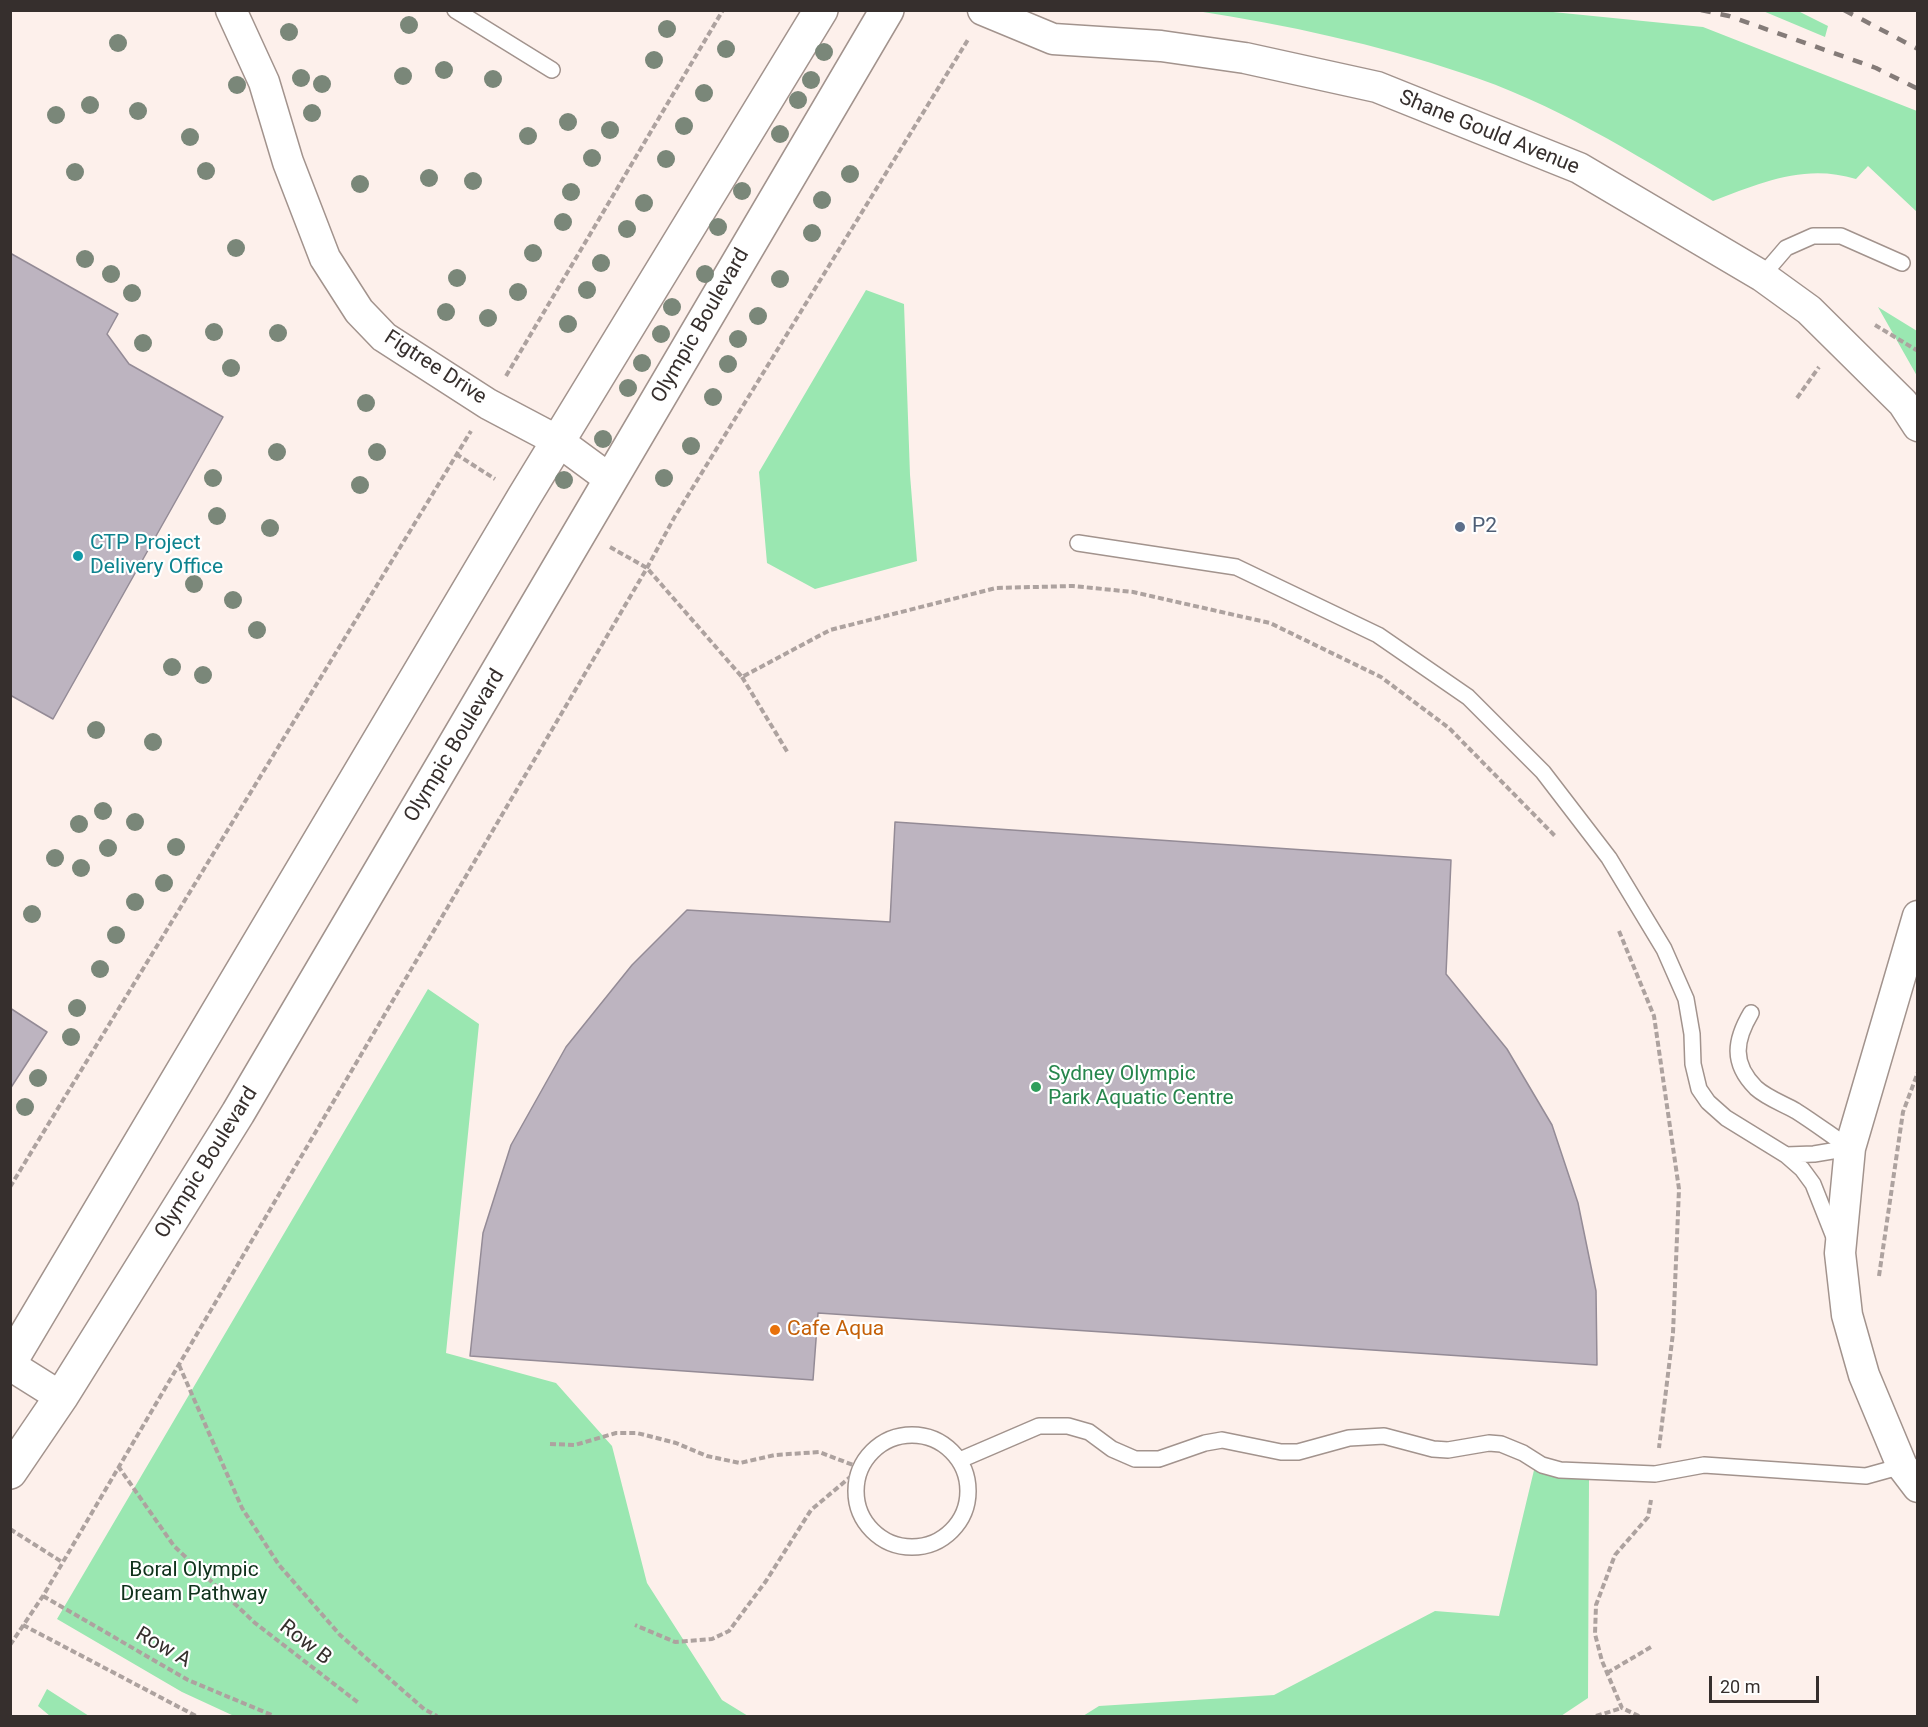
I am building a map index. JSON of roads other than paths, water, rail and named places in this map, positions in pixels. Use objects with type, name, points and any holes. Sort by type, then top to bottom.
[{"type":"street","name":"Figtree Drive","points":[[231,10],[264,82],[288,162],[325,258],[359,311],[384,337],[488,404],[558,441],[611,480]]},
{"type":"street","points":[[61,1397],[10,1364],[558,441],[821,10]]},
{"type":"street","name":"Olympic Boulevard","points":[[10,1472],[61,1397],[238,1113],[887,10]]},
{"type":"street","name":"Shane Gould Avenue","points":[[984,12],[1053,39],[1161,46],[1245,58],[1377,87],[1579,168],[1696,235],[1762,276],[1809,310],[1903,403],[1917,426]]},
{"type":"street","points":[[1910,1476],[1864,1375],[1847,1315],[1840,1253],[1850,1148],[1917,916]]},
{"type":"lane","points":[[455,10],[552,70]]},
{"type":"lane","points":[[1762,276],[1786,248],[1813,236],[1841,236],[1902,263]]},
{"type":"lane","points":[[1078,543],[1236,567],[1378,635],[1467,697],[1543,772],[1609,858],[1664,949],[1686,999],[1692,1034],[1692,1064],[1699,1089],[1708,1102],[1726,1118],[1786,1155],[1802,1168],[1812,1184],[1840,1253]]},
{"type":"lane","points":[[1751,1012],[1737,1046],[1742,1069],[1757,1088],[1850,1148]]},
{"type":"lane","points":[[1786,1155],[1814,1154],[1850,1148]]},
{"type":"lane","points":[[960,1460],[1039,1426],[1068,1426],[1089,1432],[1112,1449],[1135,1459],[1159,1459],[1205,1443],[1222,1440],[1281,1452],[1298,1452],[1349,1438],[1384,1436],[1433,1449],[1448,1450],[1474,1444],[1501,1444],[1523,1453],[1542,1465],[1560,1470],[1655,1474],[1704,1465],[1866,1476],[1910,1476]]},
{"type":"lane","points":[[903,1435],[921,1435],[939,1442],[960,1460],[969,1487],[967,1506],[960,1523],[947,1536],[931,1545],[912,1548],[894,1545],[878,1536],[865,1522],[858,1505],[856,1486],[861,1468],[871,1453],[885,1441],[903,1435]]},
{"type":"railway","points":[[1701,10],[1729,16],[1876,68],[1918,89]]},
{"type":"railway","points":[[1844,10],[1918,49]]},
{"type":"place","name":"P2","points":[[1460,527]]},
{"type":"place","name":"CTP Project Delivery Office","points":[[78,556]]},
{"type":"place","name":"Sydney Olympic Park Aquatic Centre","points":[[1036,1087]]},
{"type":"place","name":"Cafe Aqua","points":[[775,1330]]},
{"type":"park label","name":"Boral Olympic Dream Pathway","points":[[194,1583]]}]
